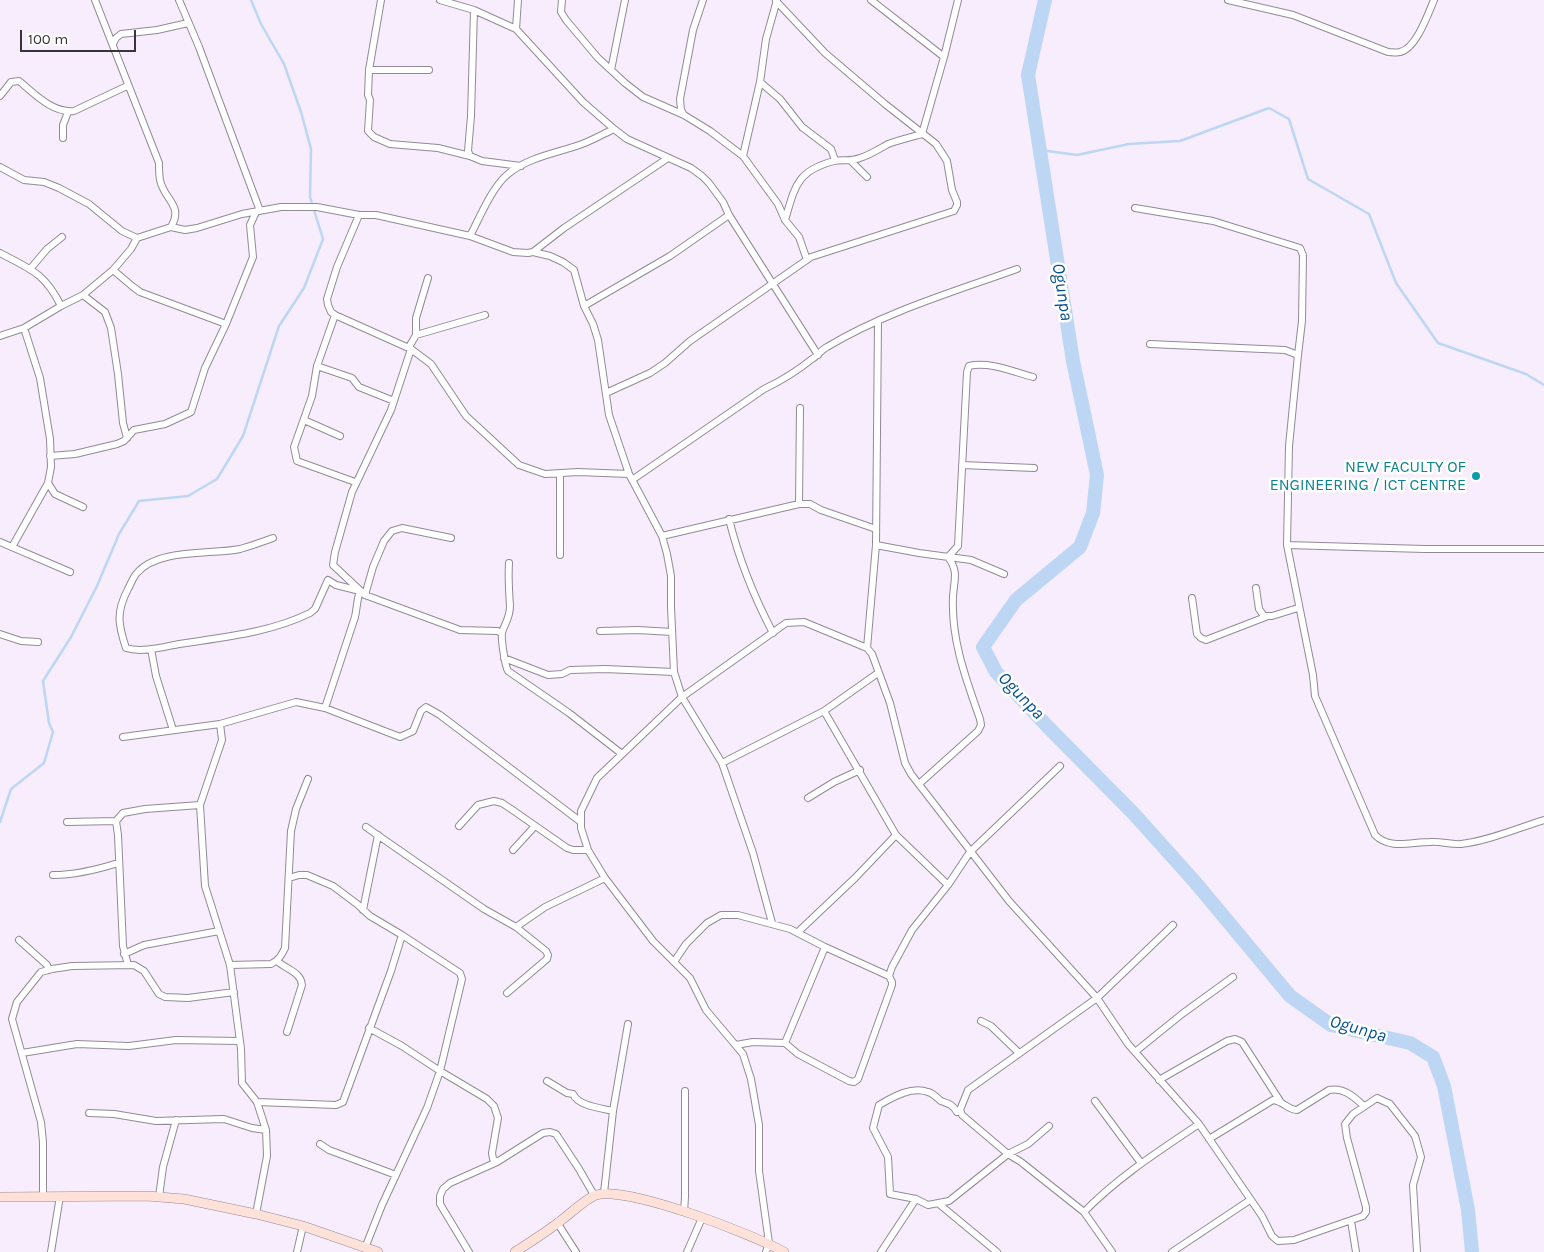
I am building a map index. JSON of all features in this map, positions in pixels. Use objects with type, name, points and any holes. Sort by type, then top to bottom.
[{"type":"street","points":[[95,0],[113,44],[127,86],[159,163],[160,180],[167,196],[176,209],[176,215],[171,227]]},
{"type":"street","points":[[179,0],[199,47],[258,212]]},
{"type":"street","points":[[381,0],[369,70],[368,130],[370,134],[390,144],[438,148],[470,156],[482,162],[521,166]]},
{"type":"street","points":[[440,0],[474,10],[516,29],[583,102],[614,129],[627,139],[691,168],[709,182],[818,355]]},
{"type":"street","points":[[516,29],[518,0]]},
{"type":"street","points":[[562,0],[561,12],[566,20],[598,58],[611,70],[643,97],[684,115],[710,131],[743,156],[778,204],[785,220],[799,236],[807,260]]},
{"type":"street","points":[[611,70],[625,0]]},
{"type":"street","points":[[684,115],[681,110],[680,100],[693,30],[703,0]]},
{"type":"street","points":[[743,156],[760,82],[766,39],[777,0]]},
{"type":"street","points":[[606,393],[650,373],[690,341],[811,257],[954,211],[957,202],[952,190],[947,161],[936,144],[825,53],[777,0]]},
{"type":"street","points":[[871,0],[944,57]]},
{"type":"street","points":[[922,134],[958,0]]},
{"type":"street","points":[[1228,0],[1294,15],[1388,52],[1401,52],[1411,45],[1419,34],[1434,0]]},
{"type":"street","points":[[470,156],[468,151],[471,116],[474,10]]},
{"type":"street","points":[[113,44],[121,34],[138,33],[188,23]]},
{"type":"street","points":[[369,70],[429,70]]},
{"type":"street","points":[[0,96],[11,82],[19,81],[55,109],[68,112],[74,111],[127,86]]},
{"type":"street","points":[[760,82],[780,99],[802,127],[831,149],[835,160]]},
{"type":"street","points":[[64,138],[63,125],[68,112]]},
{"type":"street","points":[[470,236],[497,187],[508,174],[521,166],[583,144],[614,129]]},
{"type":"street","points":[[785,220],[798,180],[816,168],[835,160],[851,161],[863,158],[890,143],[922,134]]},
{"type":"street","points":[[533,252],[564,228],[668,158]]},
{"type":"street","points":[[851,161],[867,177]]},
{"type":"street","points":[[505,165],[508,174]]},
{"type":"street","points":[[0,167],[24,180],[44,182],[59,188],[89,204],[122,231],[136,238],[171,227],[185,230],[197,228],[242,214],[281,207],[314,207],[359,215],[376,214],[470,236],[513,252],[533,252],[563,262],[574,270],[584,306],[598,340],[609,415],[630,477],[662,536],[667,554],[671,576],[674,672],[682,697],[722,763],[753,853],[772,923]]},
{"type":"street","points":[[1135,208],[1213,221],[1300,248],[1303,255],[1302,321],[1289,446],[1287,545],[1312,675],[1314,696],[1375,835],[1382,842],[1395,844],[1432,842],[1460,844],[1485,839],[1544,820]]},
{"type":"street","points":[[50,456],[88,452],[117,444],[134,430],[165,424],[191,412],[205,368],[226,324],[253,257],[250,225],[258,212]]},
{"type":"street","points":[[359,215],[337,267],[327,299],[331,312],[410,348],[431,364],[466,416],[519,465],[545,474],[560,473],[630,477],[764,389],[780,381],[818,355],[825,348],[878,321],[932,299],[1017,269]]},
{"type":"street","points":[[584,306],[670,256],[729,215]]},
{"type":"street","points":[[31,268],[47,249],[62,237]]},
{"type":"street","points":[[0,336],[24,328],[83,295],[112,270],[131,249],[136,238]]},
{"type":"street","points":[[0,253],[31,268],[50,286],[61,306]]},
{"type":"street","points":[[112,270],[140,292],[226,324]]},
{"type":"street","points":[[273,538],[240,549],[169,557],[151,562],[137,572],[121,603],[119,618],[126,648],[134,650],[151,649],[216,640],[268,629],[306,615],[315,609],[333,565],[334,552],[355,482],[394,401],[410,348],[416,335],[416,318],[428,278]]},
{"type":"street","points":[[83,295],[104,312],[111,328],[126,438]]},
{"type":"street","points":[[335,315],[317,366],[312,396],[294,447],[295,460],[355,482]]},
{"type":"street","points":[[416,335],[485,315]]},
{"type":"street","points":[[867,648],[876,545],[878,321]]},
{"type":"street","points":[[12,547],[48,483],[50,467],[50,439],[40,378],[24,328]]},
{"type":"street","points":[[1150,344],[1285,350],[1298,355]]},
{"type":"street","points":[[317,366],[352,378],[359,387],[394,401]]},
{"type":"street","points":[[948,557],[958,546],[967,372],[969,366],[991,366],[1033,377]]},
{"type":"street","points":[[799,504],[800,408]]},
{"type":"street","points":[[304,420],[340,436]]},
{"type":"street","points":[[962,466],[1034,468]]},
{"type":"street","points":[[560,473],[560,555]]},
{"type":"street","points":[[48,483],[55,494],[84,507]]},
{"type":"street","points":[[662,536],[799,504],[810,504],[820,510],[876,529]]},
{"type":"street","points":[[729,519],[738,555],[756,601],[773,633]]},
{"type":"street","points":[[325,708],[355,617],[358,605],[357,599],[362,593],[384,541],[392,531],[402,528],[451,538]]},
{"type":"street","points":[[0,542],[70,572]]},
{"type":"street","points":[[876,545],[971,560],[1004,574]]},
{"type":"street","points":[[1287,545],[1424,549],[1544,549]]},
{"type":"street","points":[[919,784],[978,731],[981,725],[961,666],[954,628],[955,568],[948,557]]},
{"type":"street","points":[[509,563],[508,586],[510,607],[508,621],[502,633],[505,666],[512,675],[569,713],[622,754]]},
{"type":"street","points":[[333,565],[362,593]]},
{"type":"street","points":[[328,580],[336,585],[460,630],[497,631],[502,633]]},
{"type":"street","points":[[1256,588],[1260,612],[1264,616],[1268,616]]},
{"type":"street","points":[[1192,598],[1197,634],[1206,640],[1268,616],[1298,608]]},
{"type":"street","points":[[767,1247],[759,1171],[759,1125],[751,1079],[743,1054],[706,1010],[690,978],[653,941],[605,878],[588,850],[581,822],[582,811],[596,778],[682,697],[786,623],[804,622],[867,648],[875,659],[878,673],[890,703],[905,763],[911,774],[1009,901],[1097,998],[1135,1052],[1198,1124],[1262,1216],[1272,1236],[1278,1241],[1294,1240],[1363,1216],[1366,1212],[1366,1207],[1345,1124],[1353,1114],[1377,1098],[1390,1104],[1418,1142],[1421,1157],[1413,1185],[1417,1252]]},
{"type":"street","points":[[600,631],[638,630],[672,632]]},
{"type":"street","points":[[0,634],[21,641],[38,642]]},
{"type":"street","points":[[151,649],[156,676],[173,730]]},
{"type":"street","points":[[504,658],[548,675],[562,674],[570,670],[605,669],[674,672]]},
{"type":"street","points":[[722,763],[824,710],[878,673]]},
{"type":"street","points":[[123,737],[220,724],[296,702],[325,708],[400,737],[413,731],[421,711],[426,707],[440,715],[581,822]]},
{"type":"street","points":[[824,710],[896,835],[948,885]]},
{"type":"street","points":[[220,724],[222,740],[200,805],[205,886],[230,965],[240,1041],[242,1083],[257,1102],[266,1130],[267,1156],[256,1214]]},
{"type":"street","points":[[889,976],[912,930],[948,885],[970,852],[1060,766]]},
{"type":"street","points":[[808,798],[834,782],[860,770]]},
{"type":"street","points":[[230,965],[271,964],[277,961],[285,948],[286,899],[291,831],[296,809],[308,779]]},
{"type":"street","points":[[459,826],[478,805],[494,800],[502,803],[567,848],[588,850]]},
{"type":"street","points":[[67,822],[116,820],[124,813],[145,809],[200,805]]},
{"type":"street","points":[[116,820],[124,954],[128,965]]},
{"type":"street","points":[[513,850],[535,826]]},
{"type":"street","points":[[366,827],[484,909],[516,927],[546,951],[547,959],[507,993]]},
{"type":"street","points":[[363,910],[378,835]]},
{"type":"street","points":[[798,932],[855,878],[896,835]]},
{"type":"street","points":[[53,875],[90,872],[118,863]]},
{"type":"street","points":[[289,878],[299,874],[306,874],[333,886],[370,916],[460,973],[462,979],[440,1071],[427,1108],[396,1175],[366,1248]]},
{"type":"street","points":[[516,927],[545,907],[605,878]]},
{"type":"street","points":[[674,962],[686,944],[707,923],[721,915],[738,914],[798,932],[825,947],[889,976],[892,982],[858,1079],[854,1082],[798,1054],[785,1043],[753,1042],[736,1045]]},
{"type":"street","points":[[1112,1252],[1084,1212],[1021,1162],[1008,1154],[962,1115],[960,1110],[968,1090],[1097,998],[1173,925]]},
{"type":"street","points":[[124,954],[144,945],[219,931]]},
{"type":"street","points":[[257,1102],[336,1105],[343,1102],[391,971],[402,935]]},
{"type":"street","points":[[19,940],[49,970]]},
{"type":"street","points":[[785,1043],[825,947]]},
{"type":"street","points":[[277,961],[302,978],[302,985],[287,1032]]},
{"type":"street","points":[[43,1197],[40,1122],[12,1019],[17,1002],[41,972],[72,966],[134,965],[144,971],[159,994],[165,997],[188,998],[234,992]]},
{"type":"street","points":[[1135,1052],[1182,1014],[1233,977]]},
{"type":"street","points":[[981,1021],[991,1026],[1019,1053]]},
{"type":"street","points":[[604,1193],[613,1111],[628,1024]]},
{"type":"street","points":[[369,1028],[402,1046],[487,1099],[494,1106],[498,1118],[492,1153],[493,1159],[497,1162]]},
{"type":"street","points":[[1159,1080],[1226,1041],[1235,1039],[1242,1042],[1280,1101],[1293,1110],[1297,1110],[1329,1090],[1335,1089],[1352,1096],[1364,1106]]},
{"type":"street","points":[[22,1053],[77,1044],[129,1046],[176,1040],[240,1041]]},
{"type":"street","points":[[547,1081],[573,1094],[575,1099],[613,1111]]},
{"type":"street","points":[[960,1110],[957,1112],[952,1104],[942,1101],[928,1092],[911,1090],[879,1105],[873,1128],[888,1157],[890,1194],[916,1199],[928,1205],[949,1201],[1008,1154],[1028,1144],[1049,1126]]},
{"type":"street","points":[[684,1212],[685,1091]]},
{"type":"street","points":[[1209,1139],[1274,1100],[1280,1101]]},
{"type":"street","points":[[1095,1101],[1141,1163]]},
{"type":"street","points":[[89,1113],[114,1114],[156,1121],[224,1119],[252,1128],[266,1130]]},
{"type":"street","points":[[159,1197],[163,1167],[176,1120]]},
{"type":"street","points":[[1084,1212],[1141,1163],[1198,1124]]},
{"type":"street","points":[[469,1252],[440,1204],[440,1196],[443,1189],[450,1183],[497,1162],[543,1133],[550,1132],[556,1134],[594,1196]]},
{"type":"street","points":[[320,1144],[329,1150],[396,1175]]},
{"type":"street","points":[[515,1252],[558,1224],[594,1196],[604,1193],[642,1199],[684,1212],[767,1247],[784,1252]]},
{"type":"street","points":[[51,1252],[60,1196]]},
{"type":"street","points":[[0,1198],[60,1196],[184,1199],[303,1226],[378,1252]]},
{"type":"street","points":[[881,1252],[916,1199]]},
{"type":"street","points":[[1172,1252],[1250,1200]]},
{"type":"street","points":[[939,1204],[998,1252]]},
{"type":"street","points":[[687,1252],[702,1218]]},
{"type":"street","points":[[1351,1221],[1356,1252]]},
{"type":"street","points":[[558,1224],[576,1252]]},
{"type":"street","points":[[297,1252],[303,1226]]},
{"type":"waterway","points":[[0,822],[11,789],[44,763],[53,732],[49,723],[43,681],[71,637],[97,586],[119,534],[139,501],[188,496],[217,479],[243,436],[279,326],[304,288],[323,239],[310,197],[311,149],[301,112],[284,64],[261,24],[251,0]]},
{"type":"waterway","name":"Ogunpa","points":[[1045,0],[1028,75],[1073,361],[1097,475],[1093,513],[1080,547],[1016,600],[983,647],[996,672],[1134,814],[1195,882],[1290,996],[1331,1025],[1410,1043],[1433,1057],[1444,1086],[1468,1210],[1472,1252]]},
{"type":"waterway","points":[[1040,150],[1077,155],[1129,144],[1180,141],[1269,108],[1289,119],[1308,179],[1369,214],[1396,283],[1438,343],[1526,374],[1544,385]]},
{"type":"place","name":"NEW FACULTY OF ENGINEERING / ICT CENTRE","points":[[1476,476]]}]
